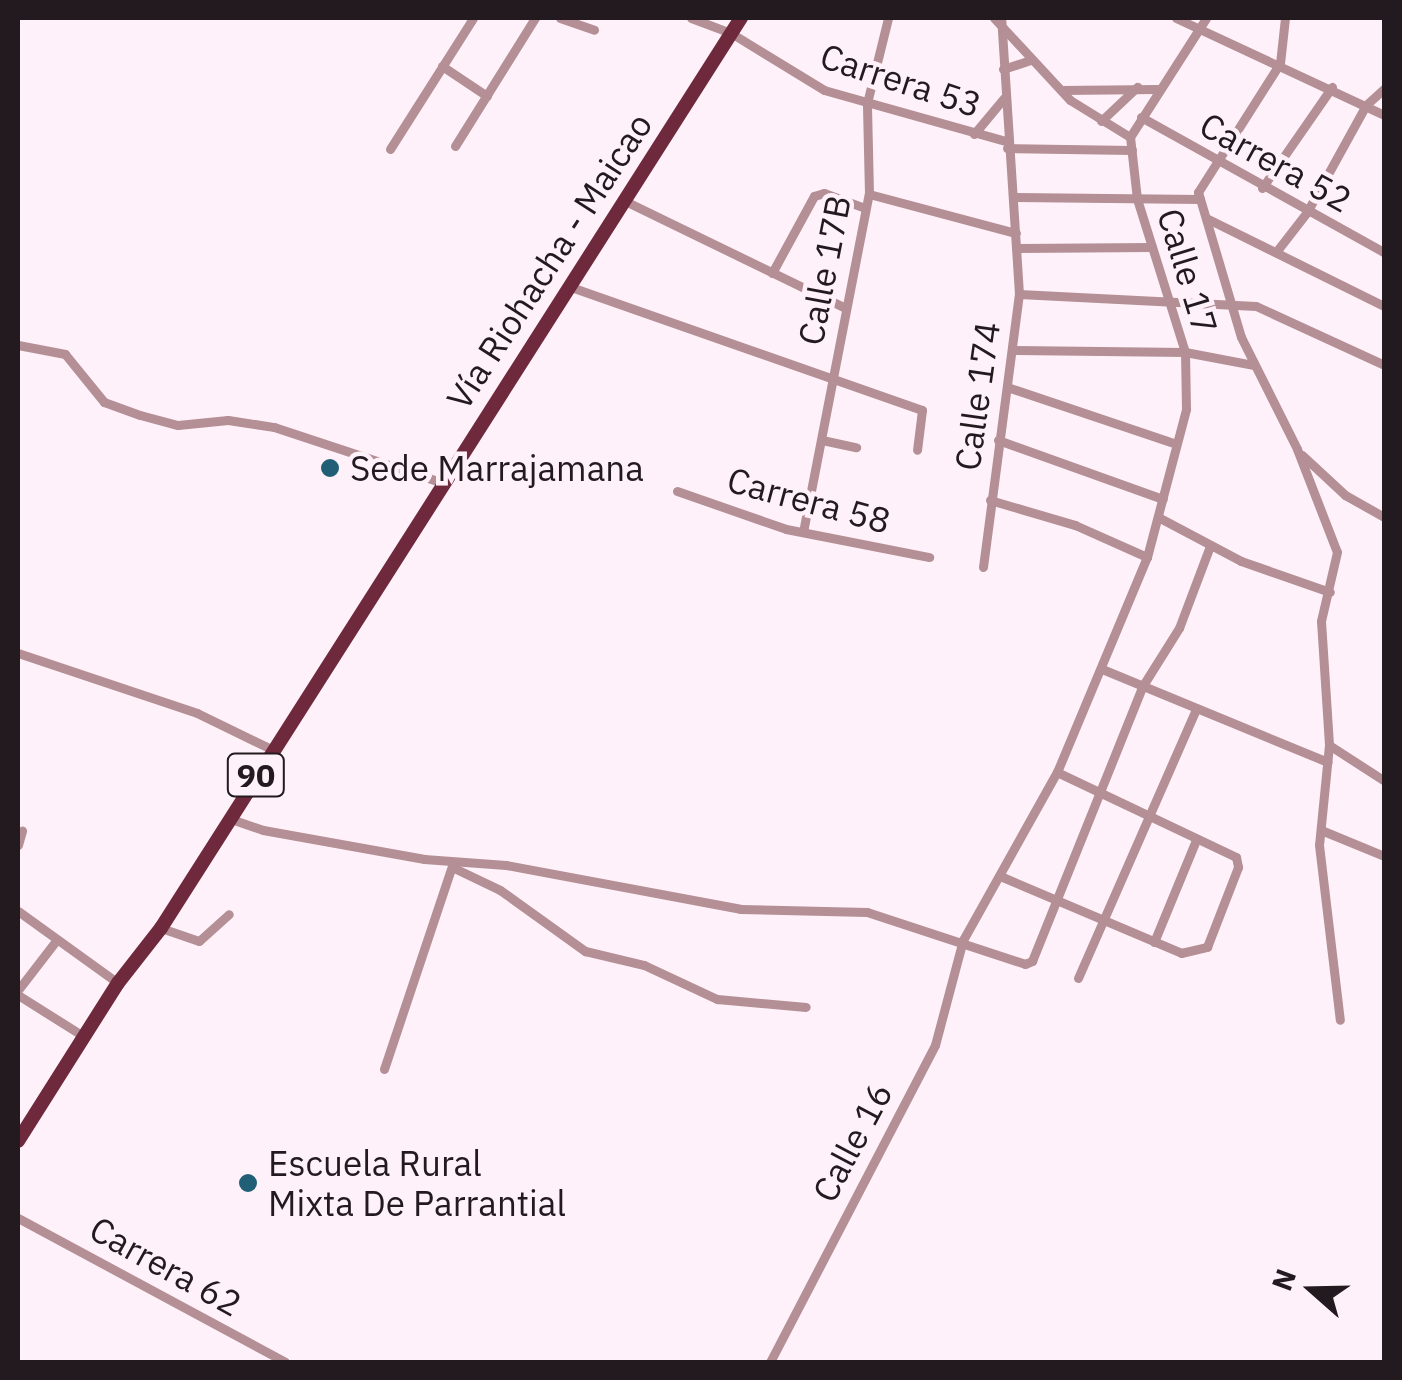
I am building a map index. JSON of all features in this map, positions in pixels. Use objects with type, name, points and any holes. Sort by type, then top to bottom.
[{"type":"highway","name":"Vía Riohacha - Maicao","points":[[18,1141],[118,982],[161,928],[271,749],[741,18]]},
{"type":"street","points":[[390,150],[473,18]]},
{"type":"street","points":[[455,146],[536,18]]},
{"type":"street","points":[[560,18],[594,30]]},
{"type":"street","name":"Carrera 53","points":[[691,18],[731,33],[824,90],[1006,145],[1132,150]]},
{"type":"street","name":"Calle 17B","points":[[803,532],[869,194],[868,103],[888,18]]},
{"type":"street","points":[[1176,18],[1204,22],[1384,115]]},
{"type":"street","points":[[1286,18],[1280,63],[1200,195],[1231,304],[1253,364],[1297,449],[1336,552],[1321,621],[1329,745],[1321,830],[1340,1020]]},
{"type":"street","points":[[998,19],[1061,90],[1130,138],[1157,89],[1204,22]]},
{"type":"street","name":"Calle 174","points":[[983,567],[1019,294],[998,19]]},
{"type":"street","points":[[1003,69],[1032,60]]},
{"type":"street","points":[[442,66],[486,96]]},
{"type":"street","points":[[1101,121],[1137,87]]},
{"type":"street","points":[[1262,188],[1332,88]]},
{"type":"street","points":[[1061,90],[1157,89]]},
{"type":"street","points":[[1276,252],[1307,212],[1366,104],[1384,89]]},
{"type":"street","points":[[974,134],[1004,98]]},
{"type":"street","name":"Carrera 52","points":[[1141,117],[1217,163],[1384,252]]},
{"type":"street","name":"Calle 17","points":[[1057,772],[1147,557],[1186,409],[1184,352],[1173,302],[1138,199],[1130,138]]},
{"type":"street","points":[[772,273],[814,196],[824,193],[866,208]]},
{"type":"street","points":[[869,194],[1016,233]]},
{"type":"street","points":[[1013,198],[1138,199],[1200,195]]},
{"type":"street","points":[[623,200],[846,308]]},
{"type":"street","points":[[1206,218],[1384,306]]},
{"type":"street","points":[[1017,248],[1152,247]]},
{"type":"street","points":[[568,286],[830,383],[922,410],[918,450]]},
{"type":"street","points":[[1019,294],[1256,306],[1384,362]]},
{"type":"street","points":[[18,345],[65,354],[104,402],[140,415],[178,425],[228,420],[274,427],[443,483]]},
{"type":"street","points":[[1013,350],[1184,352],[1253,364]]},
{"type":"street","points":[[1007,387],[1176,444]]},
{"type":"street","points":[[822,440],[856,447]]},
{"type":"street","points":[[998,440],[1162,498]]},
{"type":"street","points":[[1297,449],[1345,495],[1384,518]]},
{"type":"street","name":"Carrera 58","points":[[676,491],[803,532],[929,558]]},
{"type":"street","points":[[990,500],[1075,524],[1147,557]]},
{"type":"street","points":[[1158,516],[1210,546],[1330,592]]},
{"type":"street","points":[[231,818],[316,840],[740,909],[867,912],[1032,962],[1142,688],[1172,642],[1210,546]]},
{"type":"street","points":[[18,654],[197,713],[271,749]]},
{"type":"street","points":[[1102,669],[1328,762]]},
{"type":"street","points":[[1078,978],[1196,709]]},
{"type":"street","points":[[1329,745],[1383,780]]},
{"type":"street","points":[[1000,876],[1154,942],[1192,955],[1207,947],[1239,862],[1057,772]]},
{"type":"street","name":"Calle 16","points":[[770,1362],[935,1045],[963,940],[1057,772]]},
{"type":"street","points":[[18,845],[22,830]]},
{"type":"street","points":[[1321,830],[1384,856]]},
{"type":"street","points":[[1154,942],[1196,840]]},
{"type":"street","points":[[453,863],[500,890],[586,950],[644,965],[717,999],[806,1007]]},
{"type":"street","points":[[384,1068],[453,863]]},
{"type":"street","points":[[18,911],[55,942],[118,982]]},
{"type":"street","points":[[161,928],[200,941],[229,914]]},
{"type":"street","points":[[55,942],[18,992],[83,1036]]},
{"type":"street","name":"Carrera 62","points":[[18,1217],[285,1362]]},
{"type":"place","name":"Sede Marrajamana","points":[[330,468]]},
{"type":"place","name":"Escuela Rural Mixta De Parrantial","points":[[248,1183]]}]
